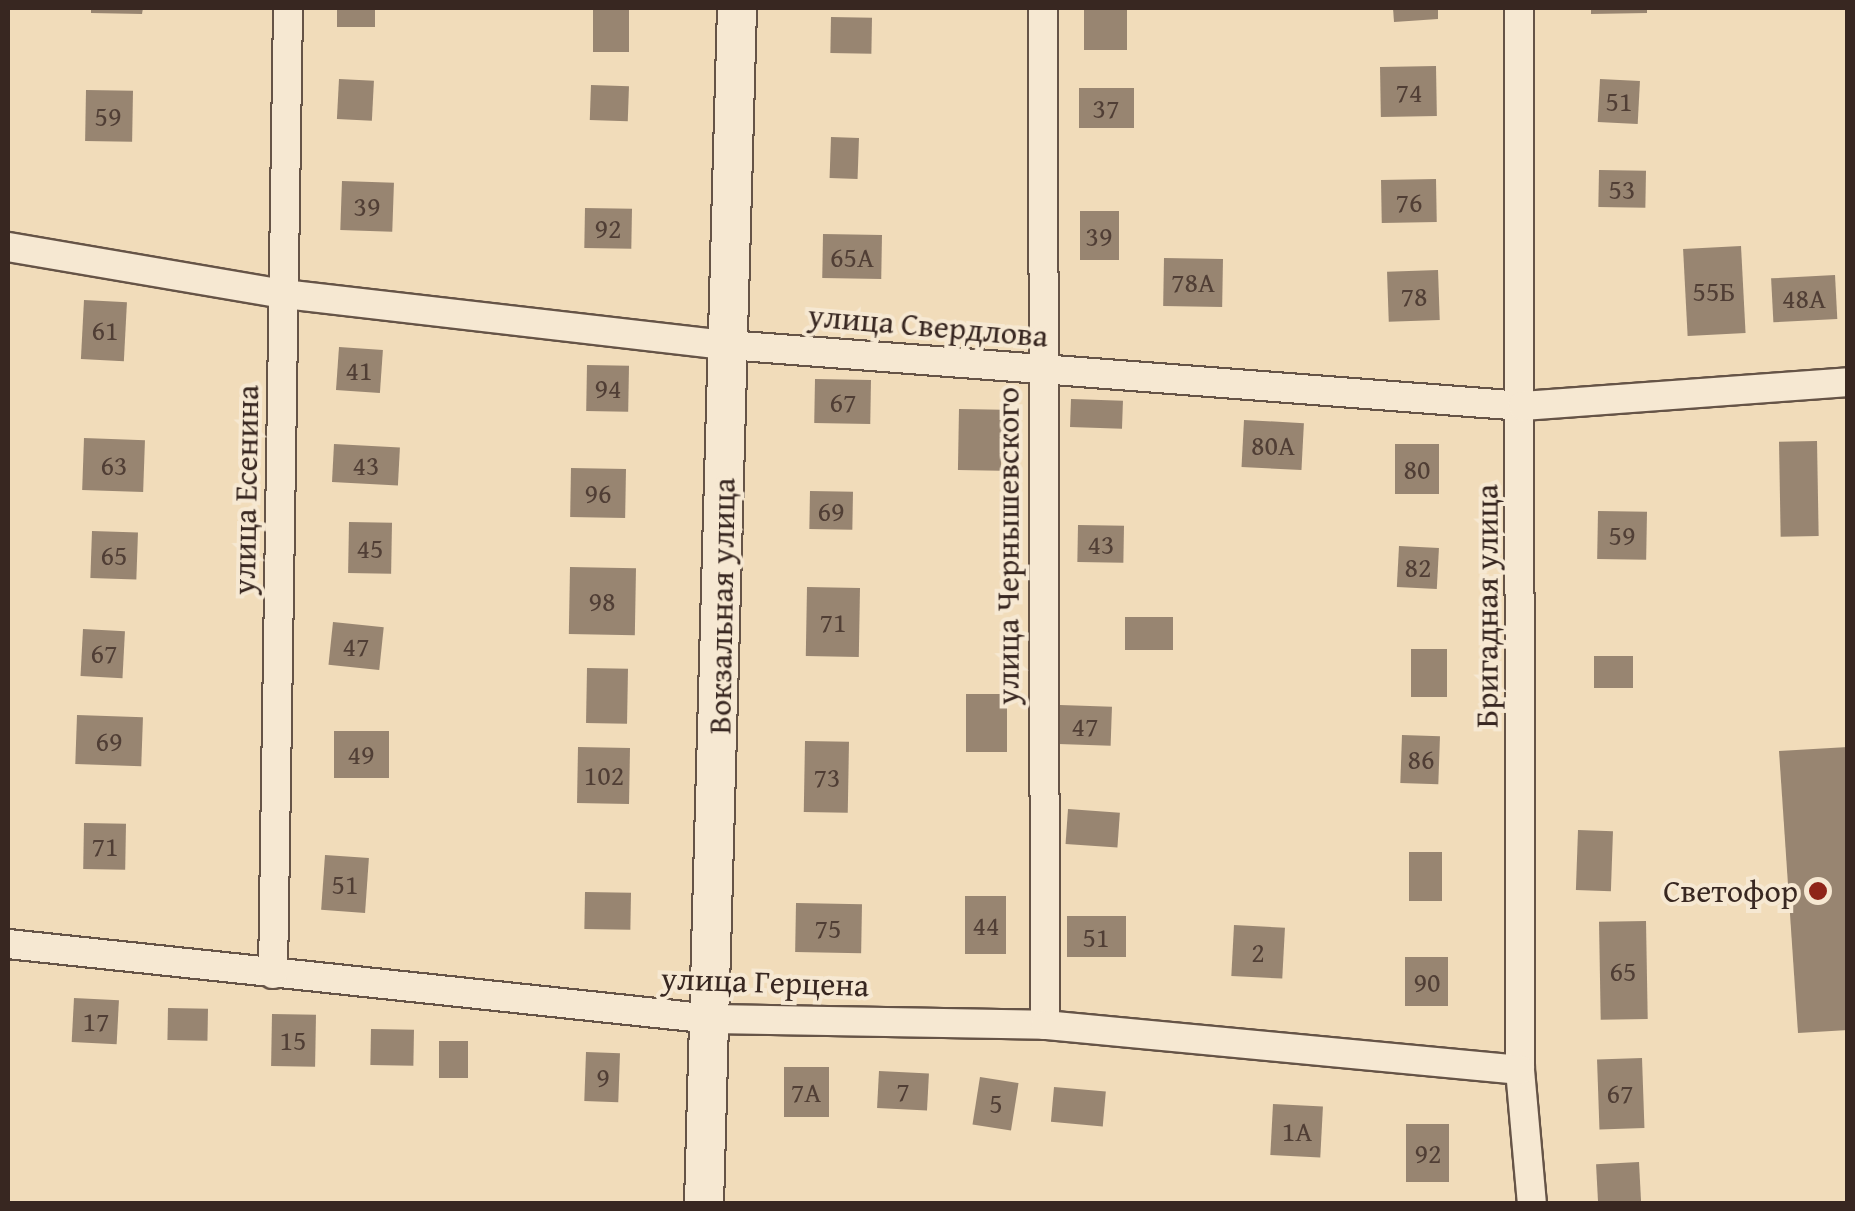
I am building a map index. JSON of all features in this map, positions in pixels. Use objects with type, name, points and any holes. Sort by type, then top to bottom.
[{"type":"main road","name":"Вокзальная улица","points":[[704,1204],[737,8]]},
{"type":"street","name":"улица Есенина","points":[[273,974],[288,8]]},
{"type":"street","name":"улица Чернышевского","points":[[1042,8],[1045,1025]]},
{"type":"street","name":"Бригадная улица","points":[[1519,8],[1523,406],[1520,1070],[1532,1204]]},
{"type":"street","name":"улица Свердлова","points":[[8,246],[284,294],[728,345],[1523,406],[1848,382]]},
{"type":"street","name":"улица Герцена","points":[[8,944],[712,1019],[1045,1025],[1520,1070]]},
{"type":"building","points":[[91,8],[143,8],[142,14],[91,13]]},
{"type":"building","points":[[337,8],[375,8],[375,27],[337,27]]},
{"type":"building","points":[[593,8],[629,8],[629,52],[593,52]]},
{"type":"building","points":[[1084,8],[1127,8],[1127,50],[1084,50]]},
{"type":"building","points":[[1393,8],[1438,8],[1438,19],[1394,22]]},
{"type":"building","points":[[1591,8],[1647,8],[1647,13],[1591,14]]},
{"type":"building","points":[[831,17],[872,18],[871,54],[830,53]]},
{"type":"building","points":[[1436,66],[1437,116],[1381,117],[1380,67]]},
{"type":"building","points":[[339,79],[374,81],[372,121],[337,119]]},
{"type":"building","points":[[1600,79],[1640,81],[1638,124],[1598,122]]},
{"type":"building","points":[[591,85],[629,86],[628,121],[590,120]]},
{"type":"building","points":[[1079,88],[1134,88],[1134,128],[1079,128]]},
{"type":"building","points":[[86,90],[133,91],[132,142],[85,141]]},
{"type":"building","points":[[831,137],[859,138],[858,179],[830,178]]},
{"type":"building","points":[[1599,170],[1646,171],[1645,208],[1598,207]]},
{"type":"building","points":[[1436,179],[1437,222],[1382,223],[1381,180]]},
{"type":"building","points":[[342,181],[394,183],[392,232],[340,230]]},
{"type":"building","points":[[585,208],[632,209],[631,249],[584,248]]},
{"type":"building","points":[[1080,211],[1119,211],[1119,260],[1080,260]]},
{"type":"building","points":[[823,234],[882,235],[881,279],[822,278]]},
{"type":"building","points":[[1741,246],[1746,333],[1688,336],[1683,249]]},
{"type":"building","points":[[1164,258],[1223,259],[1222,307],[1163,306]]},
{"type":"building","points":[[1438,270],[1440,320],[1389,322],[1387,272]]},
{"type":"building","points":[[1835,275],[1837,319],[1773,322],[1771,278]]},
{"type":"building","points":[[84,300],[127,302],[124,361],[81,359]]},
{"type":"building","points":[[339,347],[383,350],[380,393],[336,390]]},
{"type":"building","points":[[587,365],[629,366],[628,412],[586,411]]},
{"type":"building","points":[[815,379],[871,380],[870,424],[814,423]]},
{"type":"building","points":[[1071,399],[1123,401],[1122,429],[1070,427]]},
{"type":"building","points":[[959,409],[1002,410],[1001,471],[958,470]]},
{"type":"building","points":[[1244,420],[1304,423],[1301,470],[1242,467]]},
{"type":"building","points":[[84,438],[145,440],[143,492],[82,490]]},
{"type":"building","points":[[1817,441],[1819,536],[1781,537],[1779,442]]},
{"type":"building","points":[[334,444],[400,447],[398,485],[332,482]]},
{"type":"building","points":[[1395,444],[1439,444],[1439,494],[1395,494]]},
{"type":"building","points":[[571,468],[626,469],[625,518],[570,517]]},
{"type":"building","points":[[810,491],[853,492],[852,530],[809,529]]},
{"type":"building","points":[[1598,511],[1647,512],[1646,560],[1597,559]]},
{"type":"building","points":[[349,522],[392,523],[391,574],[348,573]]},
{"type":"building","points":[[1078,525],[1124,526],[1123,563],[1077,562]]},
{"type":"building","points":[[92,531],[138,533],[136,580],[90,578]]},
{"type":"building","points":[[1399,546],[1439,548],[1437,589],[1397,587]]},
{"type":"building","points":[[570,567],[636,568],[635,635],[569,634]]},
{"type":"building","points":[[807,587],[860,588],[859,657],[806,656]]},
{"type":"building","points":[[1125,617],[1173,617],[1173,650],[1125,650]]},
{"type":"building","points":[[333,622],[384,627],[379,670],[329,665]]},
{"type":"building","points":[[83,629],[125,631],[122,678],[81,676]]},
{"type":"building","points":[[1411,649],[1447,649],[1447,697],[1411,697]]},
{"type":"building","points":[[1594,656],[1633,656],[1633,688],[1594,688]]},
{"type":"building","points":[[587,668],[628,669],[627,724],[586,723]]},
{"type":"building","points":[[966,694],[1007,694],[1007,752],[966,752]]},
{"type":"building","points":[[1060,705],[1112,707],[1111,746],[1059,744]]},
{"type":"building","points":[[77,715],[143,717],[141,766],[75,764]]},
{"type":"building","points":[[334,731],[389,731],[389,778],[334,778]]},
{"type":"building","points":[[1402,735],[1440,736],[1438,784],[1400,783]]},
{"type":"building","points":[[805,741],[849,742],[848,813],[804,812]]},
{"type":"building","points":[[578,747],[630,748],[629,804],[577,803]]},
{"type":"building","name":"Светофор","points":[[1848,747],[1848,1030],[1798,1033],[1779,751]]},
{"type":"building","points":[[1068,809],[1120,813],[1117,848],[1066,844]]},
{"type":"building","points":[[84,823],[126,824],[125,870],[83,869]]},
{"type":"building","points":[[1578,830],[1613,831],[1611,891],[1576,890]]},
{"type":"building","points":[[1409,852],[1442,852],[1442,901],[1409,901]]},
{"type":"building","points":[[325,855],[369,858],[365,913],[321,910]]},
{"type":"building","points":[[585,892],[631,893],[630,930],[584,929]]},
{"type":"building","points":[[965,896],[1006,896],[1006,954],[965,954]]},
{"type":"building","points":[[796,903],[862,904],[861,953],[795,952]]},
{"type":"building","points":[[1067,916],[1126,916],[1126,957],[1067,957]]},
{"type":"building","points":[[1646,921],[1648,1019],[1601,1020],[1599,922]]},
{"type":"building","points":[[1234,925],[1285,928],[1282,979],[1231,976]]},
{"type":"building","points":[[1405,957],[1448,957],[1448,1006],[1405,1006]]},
{"type":"building","points":[[74,998],[119,1000],[117,1044],[72,1042]]},
{"type":"building","points":[[168,1008],[208,1009],[207,1041],[167,1040]]},
{"type":"building","points":[[272,1014],[316,1015],[315,1067],[271,1066]]},
{"type":"building","points":[[371,1029],[414,1030],[413,1066],[370,1065]]},
{"type":"building","points":[[439,1041],[468,1041],[468,1078],[439,1078]]},
{"type":"building","points":[[586,1052],[620,1053],[618,1102],[584,1101]]},
{"type":"building","points":[[1642,1058],[1644,1128],[1599,1130],[1597,1060]]},
{"type":"building","points":[[784,1067],[829,1067],[829,1117],[784,1117]]},
{"type":"building","points":[[879,1071],[929,1074],[927,1111],[877,1108]]},
{"type":"building","points":[[980,1077],[1019,1083],[1011,1131],[972,1124]]},
{"type":"building","points":[[1054,1087],[1106,1092],[1103,1126],[1051,1122]]},
{"type":"building","points":[[1273,1104],[1323,1107],[1320,1158],[1270,1155]]},
{"type":"building","points":[[1406,1124],[1449,1124],[1449,1182],[1406,1182]]},
{"type":"building","points":[[1639,1162],[1641,1204],[1598,1204],[1596,1164]]},
{"type":"place","name":"Светофор","points":[[1818,891]]}]
